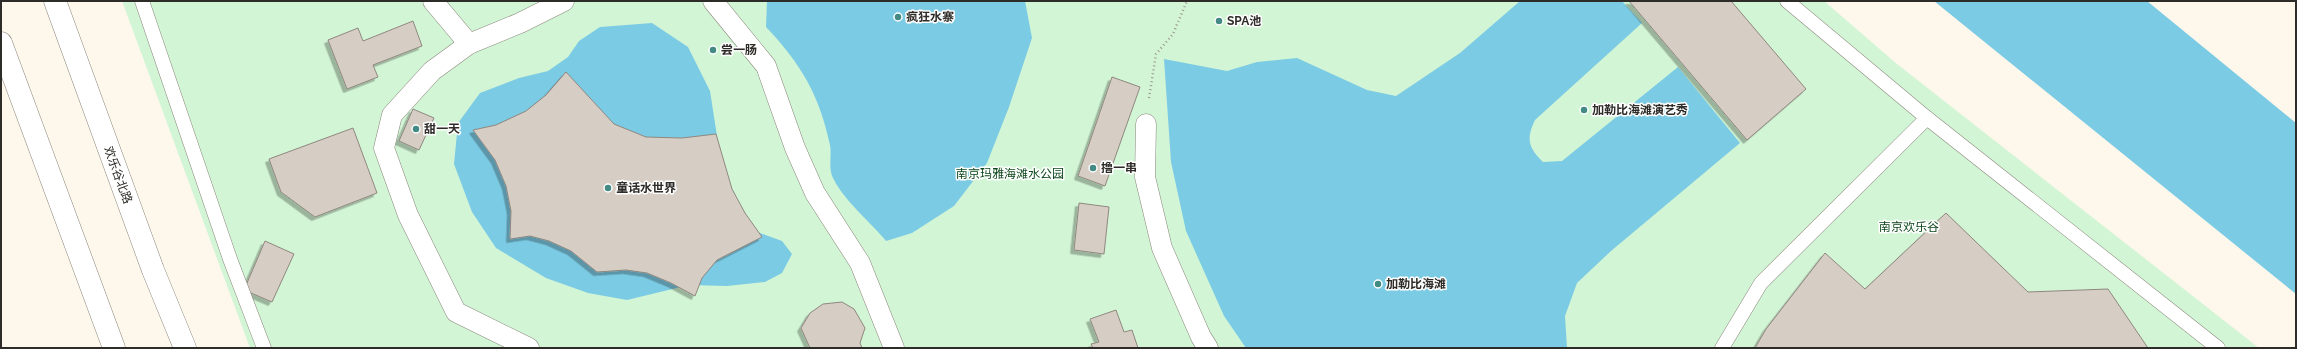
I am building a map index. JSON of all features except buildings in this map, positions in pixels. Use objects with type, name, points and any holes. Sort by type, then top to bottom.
[{"type":"main road","name":"欢乐谷北路","points":[[55,1],[152,270],[185,348]]},
{"type":"main road","points":[[1,43],[114,348]]},
{"type":"street","points":[[432,1],[469,44]]},
{"type":"street","points":[[529,348],[456,312],[408,215],[384,148],[392,115],[432,72],[469,44],[520,23],[564,1]]},
{"type":"street","points":[[713,1],[766,66],[795,148],[815,193],[860,263],[894,348]]},
{"type":"street","points":[[1146,124],[1145,177],[1162,248],[1201,337],[1208,348]]},
{"type":"lane","points":[[142,1],[230,259],[264,348]]},
{"type":"lane","points":[[1787,1],[1927,118],[2218,348]]},
{"type":"lane","points":[[1722,348],[1761,283],[1927,118]]},
{"type":"path","points":[[1146,124],[1156,54],[1173,34],[1187,1]]},
{"type":"green space","name":"南京玛雅海滩水公园","points":[[122,1],[1824,1],[1897,64],[2259,348],[250,348]]},
{"type":"water","points":[[767,1],[1025,1],[1032,38],[1009,107],[987,163],[954,206],[912,233],[886,241],[851,203],[838,187],[833,178],[830,166],[830,145],[826,127],[814,95],[799,67],[766,27]]},
{"type":"water","points":[[1520,1],[1622,1],[1642,23],[1535,120],[1530,132],[1530,142],[1534,152],[1543,162],[1562,161],[1678,67],[1740,143],[1611,251],[1577,283],[1565,316],[1567,348],[1246,348],[1224,316],[1186,231],[1171,162],[1164,59],[1227,71],[1257,62],[1297,58],[1367,90],[1396,96],[1460,53]]},
{"type":"water","points":[[1934,1],[2147,1],[2296,123],[2296,294]]},
{"type":"water","points":[[652,23],[688,47],[710,91],[722,168],[752,230],[782,241],[792,254],[782,273],[765,282],[727,286],[689,285],[627,300],[588,293],[546,278],[496,248],[472,212],[454,164],[458,123],[480,93],[519,78],[548,71],[568,57],[579,41],[600,27]]},
{"type":"place","name":"疯狂水寨","points":[[898,17]]},
{"type":"place","name":"SPA池","points":[[1219,21]]},
{"type":"place","name":"尝一肠","points":[[713,50]]},
{"type":"place","name":"加勒比海滩演艺秀","points":[[1584,110]]},
{"type":"place","name":"甜一天","points":[[416,129]]},
{"type":"place","name":"撸一串","points":[[1093,168]]},
{"type":"place","name":"童话水世界","points":[[608,188]]},
{"type":"place","name":"加勒比海滩","points":[[1378,284]]},
{"type":"park label","name":"南京欢乐谷","points":[[1909,227]]}]
